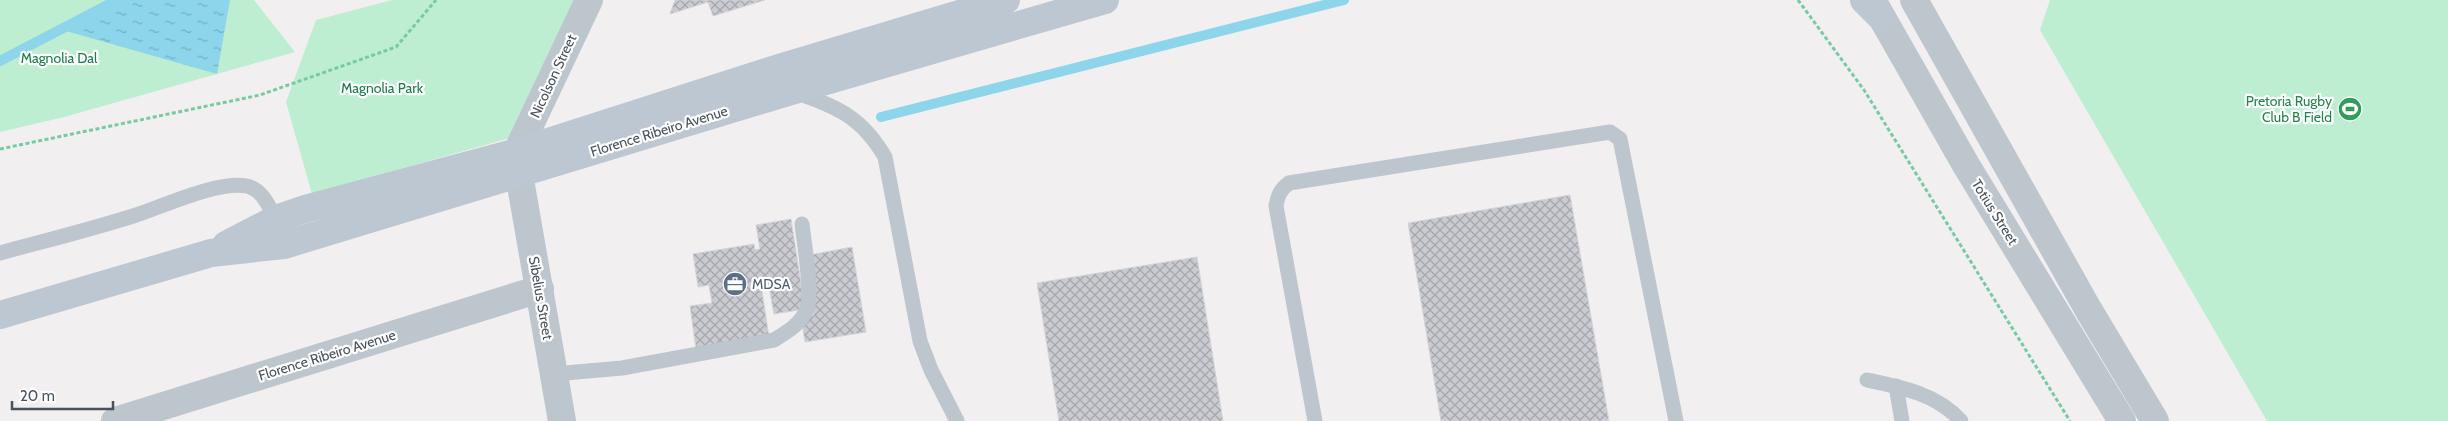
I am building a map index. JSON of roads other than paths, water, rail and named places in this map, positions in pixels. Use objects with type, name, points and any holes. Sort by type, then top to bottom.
[{"type":"main road","name":"Florence Ribeiro Avenue","points":[[0,315],[211,253],[284,245],[518,163],[782,67],[1006,0]]},
{"type":"main road","name":"Florence Ribeiro Avenue","points":[[211,253],[276,220],[305,209],[518,163],[791,91],[1106,0]]},
{"type":"street","name":"Nicolson Street","points":[[518,163],[589,0]]},
{"type":"street","points":[[1914,0],[2083,301],[2155,421]]},
{"type":"street","name":"Totius Street","points":[[1873,6],[1966,165],[2122,421]]},
{"type":"street","name":"Sibelius Street","points":[[518,163],[562,421]]},
{"type":"street","name":"Florence Ribeiro Avenue","points":[[115,421],[540,289]]},
{"type":"lane","points":[[791,91],[825,103],[856,120],[876,142],[885,157],[920,341],[931,370],[957,421]]},
{"type":"lane","points":[[1315,421],[1276,206],[1278,195],[1282,188],[1289,183],[1610,132],[1620,138],[1676,421]]},
{"type":"lane","points":[[0,253],[132,216],[227,186],[246,186],[257,190],[266,200],[276,220]]},
{"type":"lane","points":[[554,374],[622,368],[774,340],[792,329],[806,310],[809,294],[802,224]]},
{"type":"lane","points":[[1867,380],[1896,386],[1949,408],[1961,421]]},
{"type":"lane","points":[[1896,386],[1902,421]]},
{"type":"water","points":[[117,0],[230,0],[217,74],[59,29]]},
{"type":"waterway","points":[[0,61],[117,0]]},
{"type":"waterway","points":[[881,117],[1344,0]]},
{"type":"place","name":"Pretoria Rugby Club B Field","points":[[2350,109]]},
{"type":"place","name":"MDSA","points":[[735,284]]},
{"type":"park label","name":"Magnolia Dal","points":[[59,58]]},
{"type":"park label","name":"Magnolia Park","points":[[382,88]]}]
